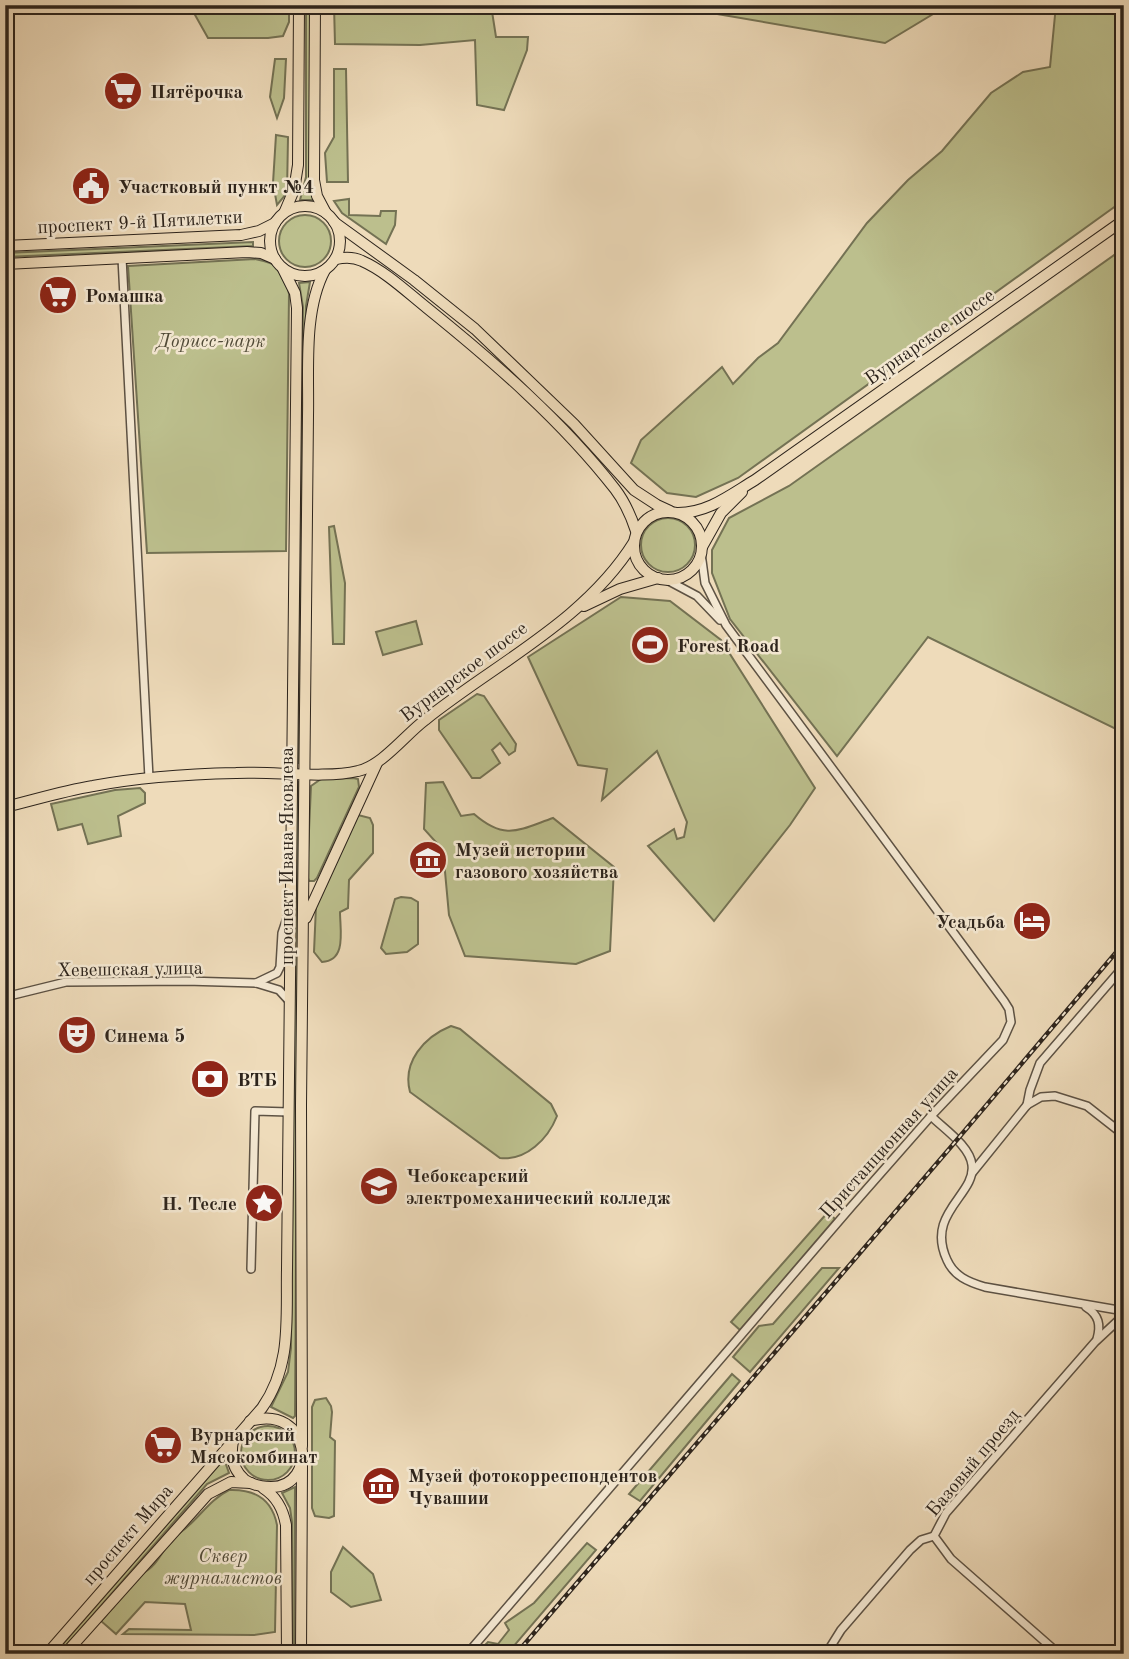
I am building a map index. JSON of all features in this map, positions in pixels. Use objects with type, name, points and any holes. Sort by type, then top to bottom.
[{"type":"main road","points":[[299,5],[298,164],[294,190],[285,211],[275,223],[270,245],[275,259],[284,269],[299,276],[325,270],[336,259],[341,240],[334,222]]},
{"type":"main road","points":[[314,5],[313,180],[317,196],[327,213],[334,222],[414,280],[475,329],[562,412],[634,490],[694,523],[701,538],[701,550],[692,570],[684,577],[663,579],[642,568],[634,553],[635,537],[627,506],[616,489],[553,421],[466,340],[369,265],[351,258],[336,259]]},
{"type":"main road","points":[[285,211],[304,206],[327,213]]},
{"type":"main road","name":"Вурнарское шоссе","points":[[674,512],[699,512],[755,480],[1124,220]]},
{"type":"main road","name":"проспект 9-й Пятилетки","points":[[5,246],[241,235],[259,231],[275,223]]},
{"type":"main road","name":"проспект 9-й Пятилетки","points":[[5,264],[247,252],[261,253],[275,259]]},
{"type":"main road","name":"проспект Ивана Яковлева","points":[[250,1422],[276,1385],[285,1351],[297,308],[295,293],[284,269]]},
{"type":"main road","name":"проспект Ивана Яковлева","points":[[302,1446],[303,925],[309,362],[313,300],[325,270]]},
{"type":"main road","points":[[466,340],[475,329]]},
{"type":"main road","points":[[553,421],[562,412]]},
{"type":"main road","name":"Вурнарское шоссе","points":[[701,550],[721,513],[755,480]]},
{"type":"main road","points":[[635,537],[642,522],[651,515],[674,512]]},
{"type":"main road","name":"Вурнарское шоссе","points":[[377,763],[424,720],[574,611],[604,583],[635,537]]},
{"type":"main road","name":"Вурнарское шоссе","points":[[574,611],[620,589],[663,579]]},
{"type":"main road","points":[[5,807],[92,786],[149,778],[240,772],[358,771],[377,763]]},
{"type":"main road","points":[[303,925],[377,763]]},
{"type":"main road","points":[[287,1654],[284,1514],[275,1497],[239,1473],[232,1458],[234,1438],[250,1422],[267,1418],[282,1421],[295,1432],[302,1446],[301,1654]]},
{"type":"main road","name":"проспект Мира","points":[[47,1654],[234,1438]]},
{"type":"main road","points":[[255,1484],[276,1487],[284,1485],[296,1474],[302,1458]]},
{"type":"main road","name":"проспект Мира","points":[[65,1654],[208,1493],[231,1482],[255,1484]]},
{"type":"street","points":[[122,258],[149,778]]},
{"type":"street","name":"Пристанционная улица","points":[[701,550],[705,583],[726,625]]},
{"type":"street","name":"Пристанционная улица","points":[[467,1654],[931,1116],[1003,1040],[1010,1022],[1009,1009],[726,625],[697,596],[663,579]]},
{"type":"street","points":[[256,984],[277,973],[280,967],[282,933],[291,908]]},
{"type":"street","points":[[1027,1105],[1040,1063],[1124,967]]},
{"type":"street","name":"Хевешская улица","points":[[5,997],[73,981],[159,980],[256,984]]},
{"type":"street","points":[[256,984],[279,990],[290,1003]]},
{"type":"street","points":[[1027,1105],[1041,1097],[1071,1099],[1103,1116],[1124,1135]]},
{"type":"street","name":"Базовый проезд","points":[[1027,1105],[971,1174],[944,1222],[942,1243],[950,1266],[956,1274],[974,1284],[1124,1313]]},
{"type":"street","points":[[251,1269],[255,1111],[289,1112]]},
{"type":"street","points":[[931,1116],[970,1158],[981,1163]]},
{"type":"street","points":[[970,1158],[971,1174]]},
{"type":"street","points":[[1082,1305],[1090,1309],[1098,1319],[1099,1331],[1095,1342]]},
{"type":"street","name":"Базовый проезд","points":[[1059,1654],[959,1567],[938,1545],[934,1536],[946,1513],[1095,1342],[1124,1313]]},
{"type":"street","points":[[826,1654],[841,1630],[910,1550],[921,1540],[934,1536]]},
{"type":"green space","points":[[5,5],[289,5],[289,22],[283,36],[208,38],[190,6],[5,10]]},
{"type":"green space","points":[[306,5],[310,5],[310,177],[316,200],[300,200],[306,177]]},
{"type":"green space","points":[[334,5],[491,5],[496,37],[528,37],[527,50],[504,110],[477,105],[475,40],[420,45],[335,44]]},
{"type":"green space","points":[[696,5],[948,5],[885,43],[700,11]]},
{"type":"green space","points":[[1056,5],[1124,5],[1124,200],[738,478],[696,497],[667,493],[631,463],[641,440],[722,367],[733,384],[758,358],[778,343],[867,223],[908,180],[942,151],[991,93],[1023,72],[1050,67]]},
{"type":"green space","points":[[275,59],[286,59],[284,98],[277,118],[270,97]]},
{"type":"green space","points":[[334,69],[346,69],[348,182],[327,182],[325,153],[334,137]]},
{"type":"green space","points":[[276,135],[288,137],[287,193],[277,205],[273,183]]},
{"type":"green space","points":[[349,199],[349,215],[380,216],[381,211],[396,211],[395,225],[386,244],[342,213],[334,201]]},
{"type":"green space","points":[[305,215],[315,217],[323,223],[329,231],[329,251],[323,259],[315,265],[305,267],[295,265],[287,259],[281,251],[279,241],[281,231],[287,223],[295,217]]},
{"type":"green space","points":[[253,242],[253,246],[5,257],[5,253]]},
{"type":"green space","points":[[1124,248],[1124,733],[928,637],[837,756],[730,619],[712,573],[712,550],[729,518],[789,486]]},
{"type":"green space","name":"Дорисс-парк","points":[[255,259],[271,263],[280,269],[286,279],[289,294],[286,551],[147,553],[128,266]]},
{"type":"green space","points":[[310,282],[306,306],[298,763],[303,307],[299,283]]},
{"type":"green space","points":[[668,518],[687,526],[695,545],[687,564],[668,572],[649,564],[641,545],[649,526]]},
{"type":"green space","points":[[334,526],[345,583],[344,644],[333,644],[329,527]]},
{"type":"green space","points":[[621,597],[670,601],[721,640],[815,788],[790,825],[714,921],[648,846],[674,829],[677,839],[684,837],[687,822],[657,751],[602,800],[607,769],[578,765],[528,657]]},
{"type":"green space","points":[[416,621],[422,644],[383,655],[376,632]]},
{"type":"green space","points":[[477,694],[484,696],[516,744],[515,751],[509,755],[500,743],[492,750],[500,763],[480,778],[472,778],[439,730],[439,720]]},
{"type":"green space","points":[[321,779],[358,779],[359,787],[317,878],[309,881],[307,875],[311,786]]},
{"type":"green space","points":[[296,782],[299,782],[293,1418],[271,1407],[288,1372],[291,1348]]},
{"type":"green space","points":[[443,782],[461,816],[474,814],[495,828],[512,831],[553,818],[614,867],[610,951],[576,964],[465,956],[449,915],[443,850],[424,829],[426,783]]},
{"type":"green space","points":[[140,788],[145,793],[145,803],[118,816],[121,836],[88,844],[82,824],[58,830],[51,804],[115,790]]},
{"type":"green space","points":[[358,815],[370,818],[373,825],[373,853],[349,880],[348,908],[340,912],[339,950],[330,960],[322,962],[314,952],[316,906]]},
{"type":"green space","points":[[401,897],[418,902],[418,944],[407,952],[386,954],[381,948],[395,899]]},
{"type":"green space","points":[[451,1026],[460,1029],[551,1104],[557,1116],[548,1133],[535,1147],[519,1156],[500,1158],[410,1092],[409,1071],[417,1052],[432,1037]]},
{"type":"green space","points":[[828,1212],[835,1219],[740,1330],[731,1322]]},
{"type":"green space","points":[[822,1268],[839,1268],[750,1372],[733,1357],[759,1326],[773,1324]]},
{"type":"green space","points":[[732,1374],[740,1381],[640,1501],[629,1494]]},
{"type":"green space","points":[[326,1398],[332,1412],[330,1437],[335,1441],[334,1516],[329,1518],[315,1516],[312,1508],[312,1407],[315,1400]]},
{"type":"green space","points":[[268,1426],[287,1434],[295,1453],[287,1472],[268,1480],[249,1472],[241,1453],[249,1434]]},
{"type":"green space","points":[[224,1459],[229,1473],[207,1484],[59,1654],[54,1654]]},
{"type":"green space","points":[[295,1487],[292,1654],[292,1522],[290,1508],[282,1493]]},
{"type":"green space","name":"Сквер журналистов","points":[[229,1490],[246,1491],[260,1497],[275,1516],[275,1632],[254,1635],[123,1634],[129,1629],[191,1630],[185,1604],[145,1602],[116,1634],[101,1621],[141,1574],[154,1564],[172,1539]]},
{"type":"green space","points":[[587,1543],[596,1550],[507,1654],[476,1654],[488,1642],[498,1644],[509,1630],[505,1623],[534,1603]]},
{"type":"green space","points":[[343,1547],[373,1574],[381,1600],[351,1607],[331,1592],[331,1572]]},
{"type":"railway","points":[[516,1654],[1124,943]]},
{"type":"place","name":"Пятёрочка","points":[[123,91]]},
{"type":"place","name":"Участковый пункт №4","points":[[91,186]]},
{"type":"place","name":"Ромашка","points":[[58,295]]},
{"type":"place","name":"Forest Road","points":[[650,645]]},
{"type":"place","name":"Музей истории газового хозяйства","points":[[428,860]]},
{"type":"place","name":"Усадьба","points":[[1032,921]]},
{"type":"place","name":"Синема 5","points":[[77,1035]]},
{"type":"place","name":"ВТБ","points":[[210,1079]]},
{"type":"place","name":"Чебоксарский электромеханический колледж","points":[[379,1186]]},
{"type":"place","name":"Н. Тесле","points":[[264,1203]]},
{"type":"place","name":"Вурнарский Мясокомбинат","points":[[163,1445]]},
{"type":"place","name":"Музей фотокорреспондентов Чувашии","points":[[381,1486]]}]
